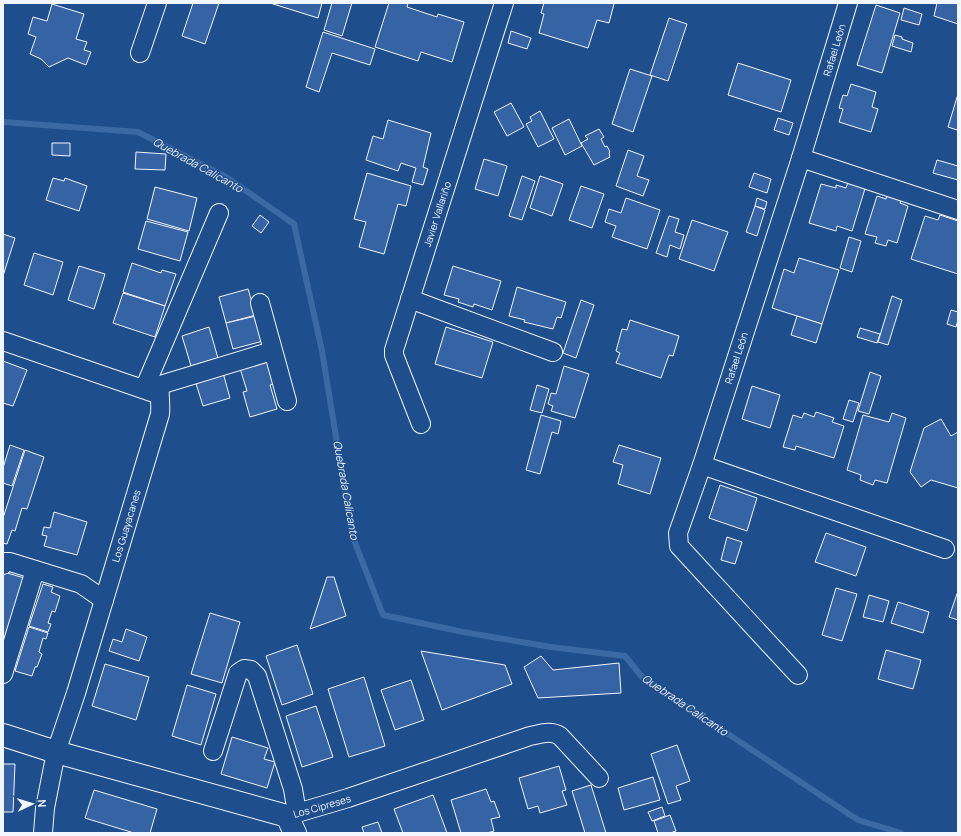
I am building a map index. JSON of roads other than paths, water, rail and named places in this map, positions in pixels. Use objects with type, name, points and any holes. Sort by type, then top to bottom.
[{"type":"street","points":[[140,54],[156,3]]},
{"type":"street","name":"Javier Vallariño","points":[[421,424],[394,355],[394,350],[504,3]]},
{"type":"street","name":"Rafael León","points":[[798,675],[679,546],[678,533],[702,465],[801,158],[848,3]]},
{"type":"street","points":[[801,158],[958,210]]},
{"type":"street","points":[[152,387],[219,213]]},
{"type":"street","points":[[410,299],[553,352]]},
{"type":"street","points":[[260,303],[287,402]]},
{"type":"street","points":[[3,341],[152,387],[272,351]]},
{"type":"street","name":"Los Guayacanes","points":[[43,833],[45,808],[56,752],[76,693],[160,414],[158,397],[152,387]]},
{"type":"street","points":[[702,465],[945,549]]},
{"type":"street","points":[[3,565],[5,562],[10,562],[81,584],[104,600]]},
{"type":"street","points":[[3,674],[35,570]]},
{"type":"street","points":[[213,751],[238,673],[244,669],[251,670],[257,676],[293,789],[293,821]]},
{"type":"street","name":"Los Cipreses","points":[[3,735],[56,752],[293,821],[348,798],[530,736],[545,733],[554,732],[560,736],[599,778]]},
{"type":"waterway","name":"Quebrada Calicanto","points":[[3,122],[138,132],[226,177],[294,224],[322,351],[352,535],[383,615],[463,632],[551,647],[625,656],[642,677],[858,820],[901,833]]}]
